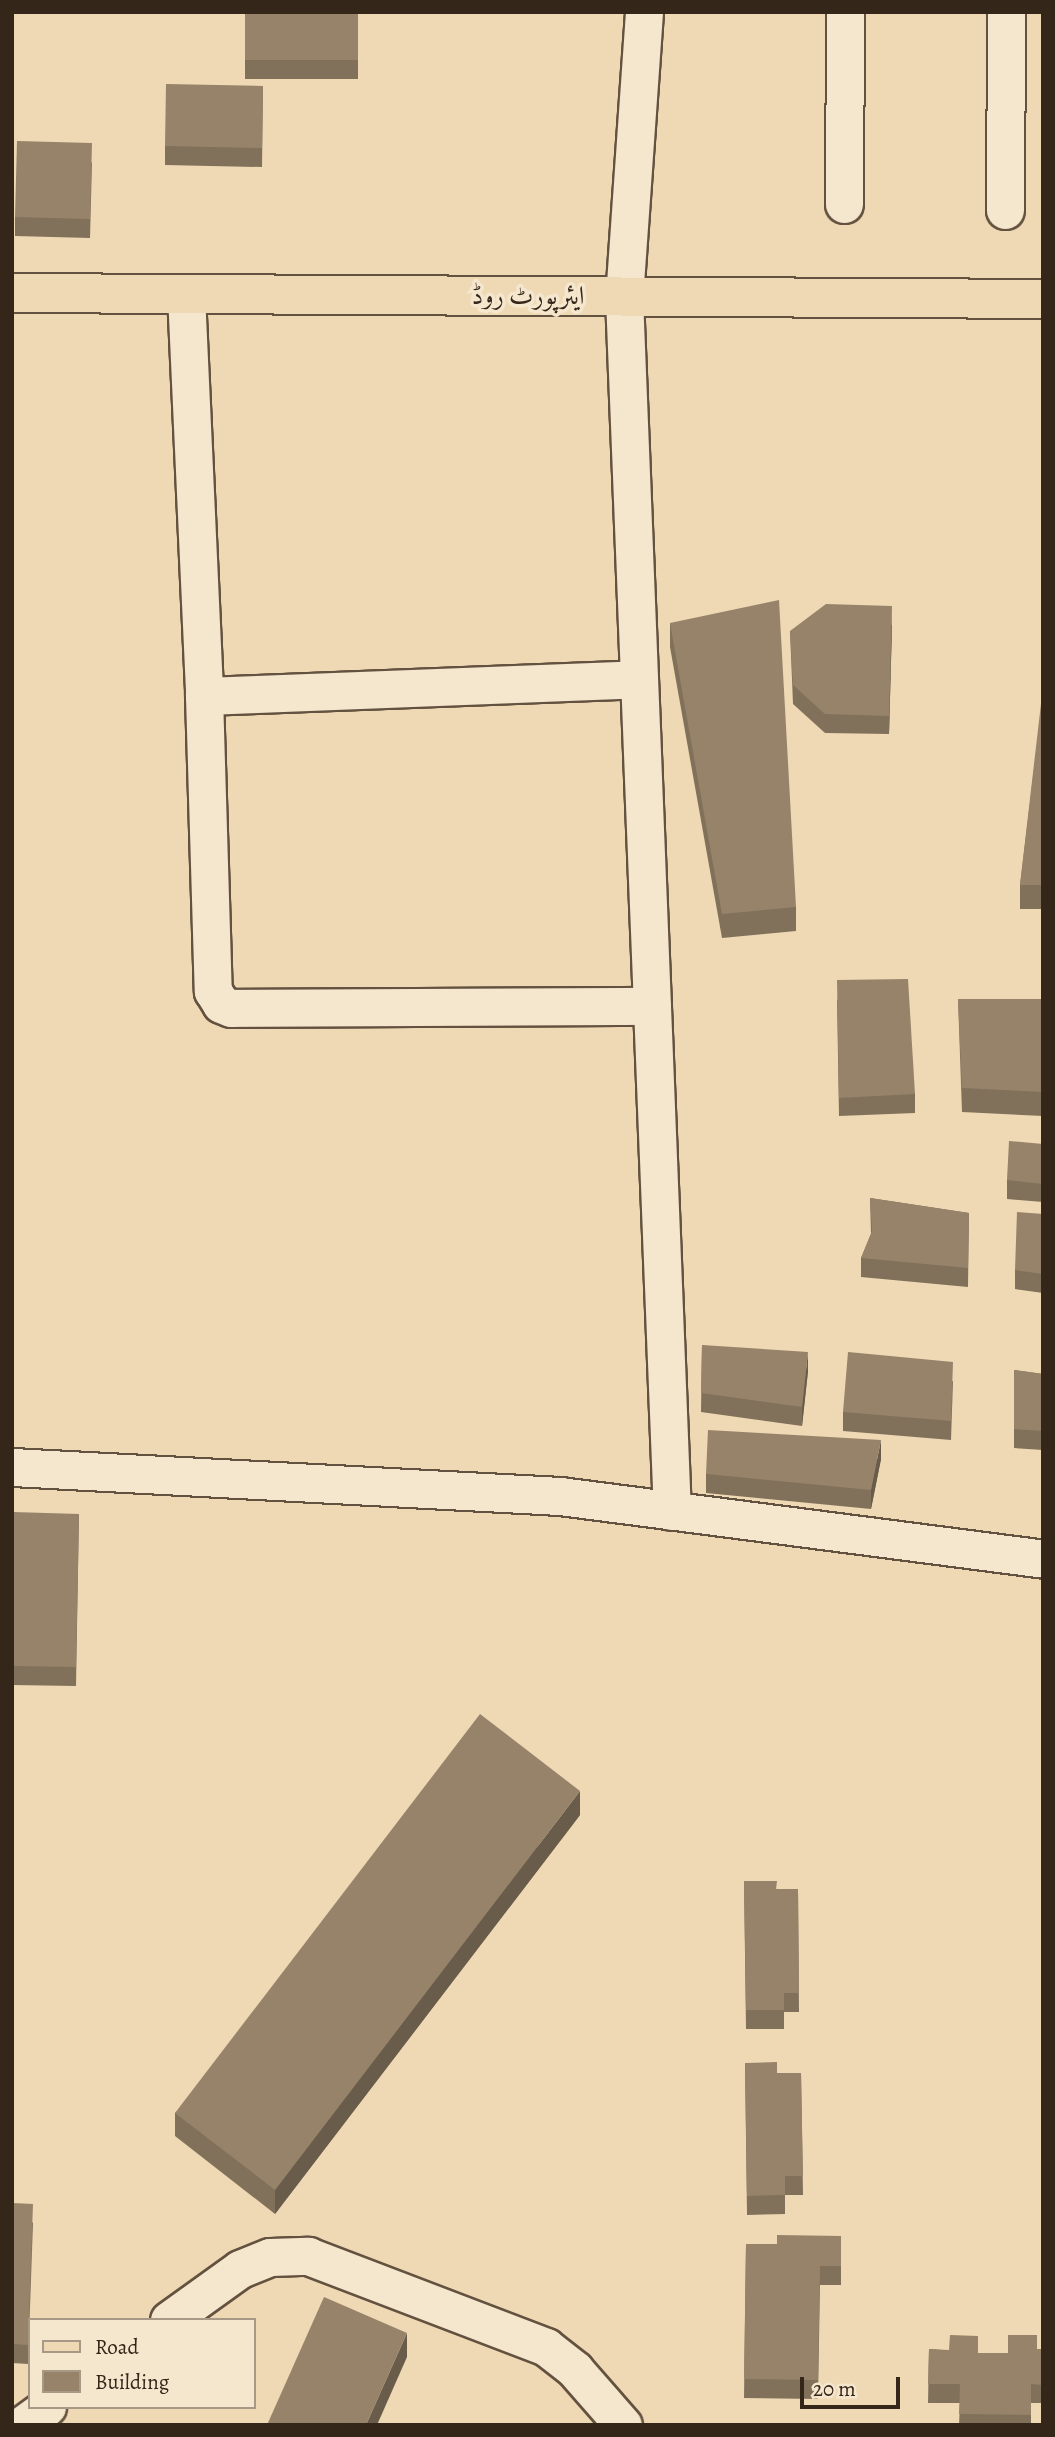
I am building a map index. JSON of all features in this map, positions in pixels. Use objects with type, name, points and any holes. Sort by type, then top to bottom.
[{"type":"main road","name":"ایئرپورٹ روڈ","points":[[12,293],[1043,299]]},
{"type":"lane","points":[[644,12],[624,297],[672,1511]]},
{"type":"lane","points":[[844,204],[845,12]]},
{"type":"lane","points":[[1005,209],[1006,12]]},
{"type":"lane","points":[[186,294],[204,696],[213,991],[220,1004],[231,1008],[652,1006]]},
{"type":"lane","points":[[204,696],[639,679]]},
{"type":"lane","points":[[12,1467],[560,1496],[1043,1559]]},
{"type":"lane","points":[[172,2318],[240,2269],[270,2257],[308,2256],[546,2347],[575,2370],[623,2425]]},
{"type":"lane","points":[[22,2425],[44,2409]]},
{"type":"building","points":[[245,12],[358,12],[358,60],[245,60]]},
{"type":"building","points":[[166,84],[263,86],[262,148],[165,146]]},
{"type":"building","points":[[17,141],[92,143],[90,219],[15,217]]},
{"type":"building","points":[[779,600],[796,907],[722,914],[670,623]]},
{"type":"building","points":[[826,604],[892,606],[889,716],[825,714],[793,685],[790,631]]},
{"type":"building","points":[[1042,695],[1043,885],[1020,885]]},
{"type":"building","points":[[908,979],[915,1094],[839,1098],[837,980]]},
{"type":"building","points":[[958,999],[1043,999],[1043,1092],[962,1088]]},
{"type":"building","points":[[1009,1141],[1043,1144],[1043,1184],[1007,1180]]},
{"type":"building","points":[[870,1198],[969,1213],[968,1268],[861,1258],[872,1231]]},
{"type":"building","points":[[1017,1212],[1043,1214],[1043,1274],[1015,1270]]},
{"type":"building","points":[[702,1345],[808,1352],[802,1407],[701,1393]]},
{"type":"building","points":[[848,1352],[953,1362],[951,1421],[843,1412]]},
{"type":"building","points":[[1014,1370],[1043,1374],[1043,1431],[1014,1429]]},
{"type":"building","points":[[708,1430],[881,1440],[871,1490],[706,1474]]},
{"type":"building","points":[[13,1512],[79,1514],[76,1667],[12,1666]]},
{"type":"building","points":[[480,1714],[580,1791],[275,2190],[175,2113]]},
{"type":"building","points":[[744,1881],[777,1881],[776,1889],[798,1889],[799,1993],[784,1993],[784,2010],[746,2010]]},
{"type":"building","points":[[777,2062],[777,2073],[801,2073],[803,2176],[785,2176],[785,2195],[747,2196],[745,2063]]},
{"type":"building","points":[[12,2203],[33,2204],[28,2345],[12,2344]]},
{"type":"building","points":[[777,2235],[841,2236],[841,2266],[820,2266],[818,2380],[744,2379],[746,2244],[777,2244]]},
{"type":"building","points":[[324,2297],[407,2333],[366,2425],[267,2425]]},
{"type":"building","points":[[950,2335],[978,2336],[978,2353],[1008,2353],[1008,2335],[1037,2335],[1037,2349],[1043,2349],[1043,2385],[1031,2384],[1031,2415],[959,2414],[960,2384],[928,2384],[929,2349],[949,2350]]}]
